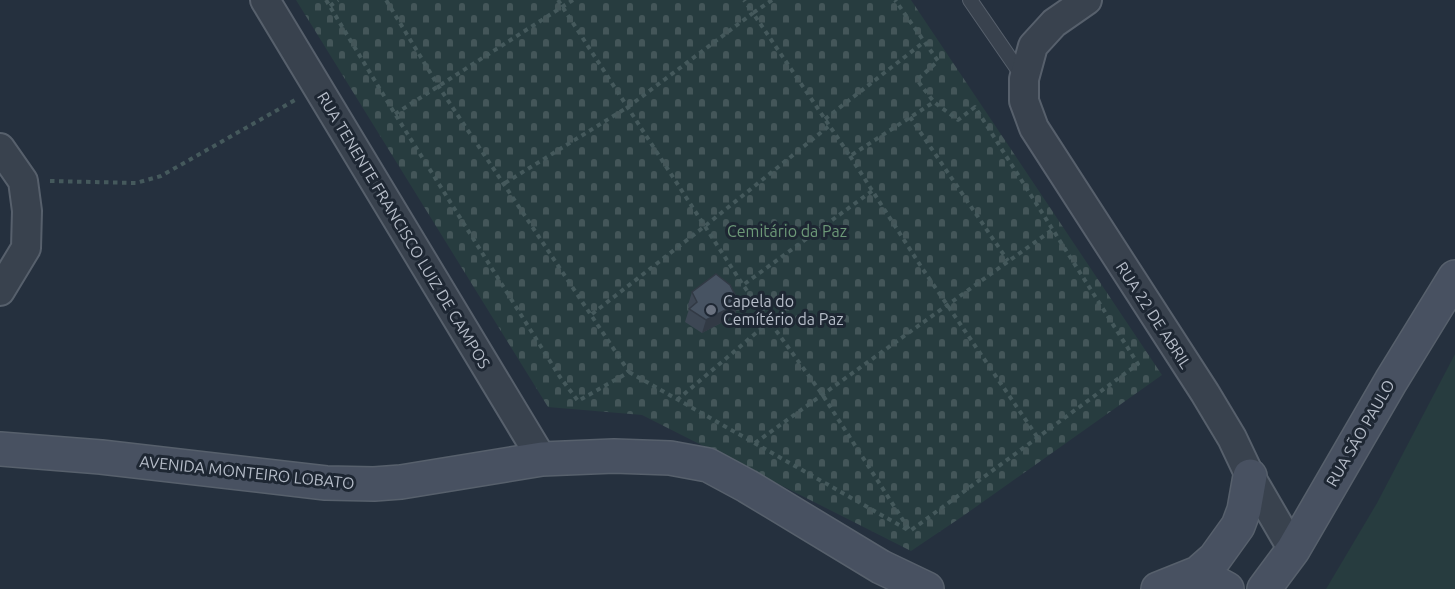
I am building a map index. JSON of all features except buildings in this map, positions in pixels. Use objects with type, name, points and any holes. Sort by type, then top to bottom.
[{"type":"street","name":"RUA TENENTE FRANCISCO LUIZ DE CAMPOS","points":[[266,0],[542,459]]},
{"type":"street","points":[[1024,79],[1033,46],[1054,23],[1088,0]]},
{"type":"street","name":"RUA 22 DE ABRIL","points":[[1024,79],[1024,101],[1034,128],[1205,393],[1293,550]]},
{"type":"street","points":[[0,148],[23,181],[27,211],[0,291]]},
{"type":"street","name":"RUA SÃO PAULO","points":[[1264,589],[1293,550],[1390,381],[1455,277]]},
{"type":"street","name":"AVENIDA MONTEIRO LOBATO","points":[[0,449],[100,457],[326,483],[374,484],[401,482],[542,459],[614,456],[670,458],[708,465],[881,567],[927,589]]},
{"type":"street","points":[[1158,589],[1198,573],[1215,558],[1238,526],[1244,510],[1250,476]]},
{"type":"street","points":[[1198,573],[1227,589]]},
{"type":"lane","points":[[970,0],[1024,79]]},
{"type":"path","points":[[326,0],[560,378],[578,401],[629,372]]},
{"type":"path","points":[[330,6],[338,0]]},
{"type":"path","points":[[386,0],[438,87],[505,183],[629,372],[910,531]]},
{"type":"path","points":[[558,0],[743,285],[822,394],[910,531]]},
{"type":"path","points":[[395,114],[573,0]]},
{"type":"path","points":[[744,0],[1038,438]]},
{"type":"path","points":[[505,183],[628,107],[771,0]]},
{"type":"path","points":[[895,0],[938,61],[917,80],[934,102],[958,120],[975,107],[1138,364],[910,531]]},
{"type":"path","points":[[825,119],[924,42]]},
{"type":"path","points":[[23,181],[136,183],[161,176],[318,87]]},
{"type":"path","points":[[850,156],[934,102]]},
{"type":"path","points":[[910,117],[1008,261]]},
{"type":"path","points":[[592,314],[829,126]]},
{"type":"path","points":[[743,285],[872,191]]},
{"type":"path","points":[[755,443],[1052,230]]},
{"type":"path","points":[[677,400],[769,322]]},
{"type":"green space","name":"Cemitário da Paz","points":[[296,0],[911,0],[1162,375],[911,551],[642,415],[548,407]]},
{"type":"green space","points":[[1455,354],[1455,589],[1326,589],[1377,503]]},
{"type":"place","name":"Capela do Cemítério da Paz","points":[[711,310]]}]
